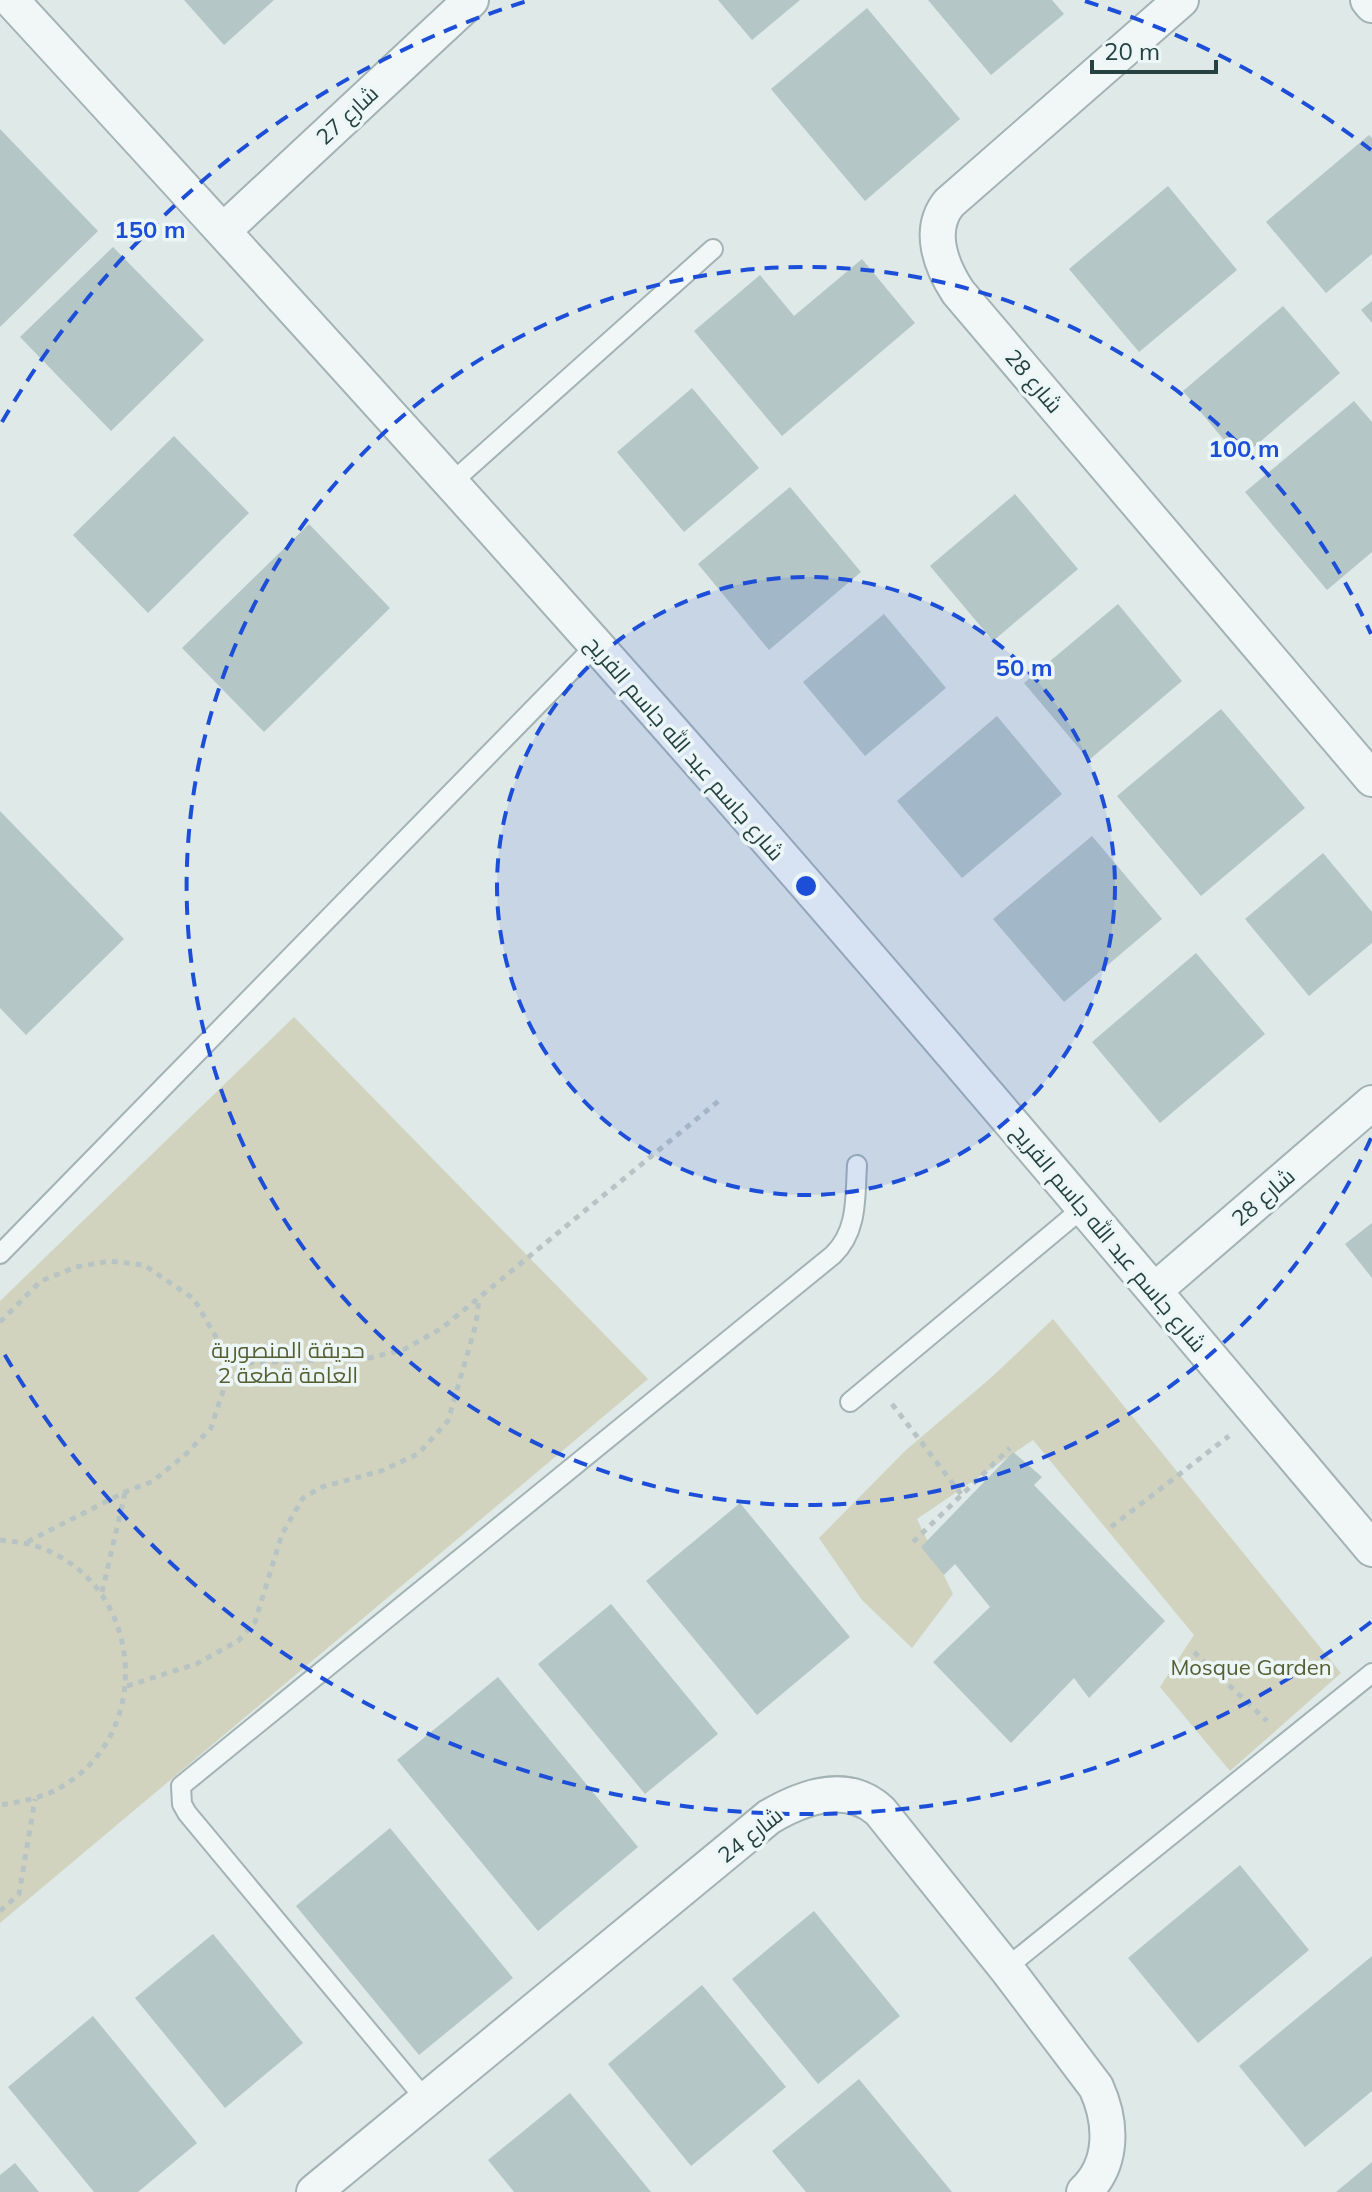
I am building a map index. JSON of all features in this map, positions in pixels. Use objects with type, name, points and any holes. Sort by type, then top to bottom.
[{"type":"street","name":"شارع جاسم عبد الله جاسم الفريح","points":[[11,0],[596,645],[1084,1207],[1258,1413],[1366,1531]]},
{"type":"street","name":"شارع 27","points":[[223,231],[471,0]]},
{"type":"street","name":"شارع 28","points":[[1181,0],[949,203],[943,210],[938,234],[942,262],[958,292],[1372,779]]},
{"type":"street","points":[[1368,0],[1372,5]]},
{"type":"street","name":"شارع 28","points":[[1155,1290],[1372,1103]]},
{"type":"street","name":"شارع 24","points":[[314,2192],[769,1817],[803,1799],[836,1794],[870,1802],[880,1811],[1006,1968],[1096,2087],[1108,2120],[1107,2150],[1097,2176],[1084,2192]]},
{"type":"lane","points":[[450,484],[713,249]]},
{"type":"lane","points":[[0,1254],[596,645]]},
{"type":"lane","points":[[426,2100],[187,1813],[182,1804],[181,1786],[833,1255],[849,1237],[852,1226],[857,1165]]},
{"type":"lane","points":[[850,1402],[1084,1207]]},
{"type":"lane","points":[[1006,1968],[1372,1673]]},
{"type":"path","points":[[224,1364],[369,1358],[405,1349],[442,1328],[480,1298],[721,1099]]},
{"type":"path","points":[[0,1322],[41,1281],[76,1267],[110,1261],[144,1265],[194,1299],[223,1349],[224,1388],[211,1428],[186,1454],[153,1481],[25,1543]]},
{"type":"path","points":[[127,1686],[196,1664],[238,1641],[255,1622],[282,1534],[303,1498],[322,1487],[381,1471],[418,1454],[448,1421],[480,1298]]},
{"type":"path","points":[[874,1381],[961,1494]]},
{"type":"path","points":[[1111,1527],[1258,1413]]},
{"type":"path","points":[[913,1542],[1010,1448]]},
{"type":"path","points":[[102,1593],[125,1492]]},
{"type":"path","points":[[0,1540],[25,1543],[54,1553],[80,1571],[102,1593],[117,1622],[126,1653],[127,1686],[117,1723],[98,1756],[69,1782],[35,1799],[0,1805]]},
{"type":"path","points":[[1194,1652],[1288,1741]]},
{"type":"path","points":[[0,1911],[19,1894],[35,1799]]},
{"type":"green space","name":"حديقة المنصورية العامة قطعة 2","points":[[294,1017],[648,1379],[0,1923],[0,1301]]},
{"type":"green space","name":"Mosque Garden","points":[[1053,1319],[1341,1673],[1230,1771],[1160,1687],[1194,1635],[1033,1440],[917,1519],[953,1594],[912,1648],[862,1600],[819,1538],[906,1450],[993,1376]]},
{"type":"building","points":[[184,0],[274,0],[224,45]]},
{"type":"building","points":[[718,0],[800,0],[752,40]]},
{"type":"building","points":[[928,0],[1052,0],[1064,14],[991,75]]},
{"type":"building","points":[[867,8],[960,119],[865,201],[771,89]]},
{"type":"building","points":[[0,129],[98,231],[0,327]]},
{"type":"building","points":[[1369,135],[1372,138],[1372,254],[1326,293],[1266,222]]},
{"type":"building","points":[[1168,186],[1237,270],[1139,352],[1069,269]]},
{"type":"building","points":[[113,247],[204,340],[111,431],[20,337]]},
{"type":"building","points":[[862,259],[915,323],[782,436],[694,331],[760,275],[794,316]]},
{"type":"building","points":[[1372,301],[1372,323],[1361,310]]},
{"type":"building","points":[[1283,306],[1340,373],[1240,459],[1183,391]]},
{"type":"building","points":[[692,388],[759,468],[684,532],[617,452]]},
{"type":"building","points":[[1354,401],[1372,422],[1372,552],[1327,590],[1245,492]]},
{"type":"building","points":[[174,436],[249,513],[148,613],[73,535]]},
{"type":"building","points":[[790,487],[861,572],[769,650],[698,564]]},
{"type":"building","points":[[1015,494],[1078,569],[993,641],[930,566]]},
{"type":"building","points":[[309,524],[390,608],[264,732],[182,648]]},
{"type":"building","points":[[1118,604],[1182,681],[1089,760],[1024,683]]},
{"type":"building","points":[[884,614],[946,688],[865,756],[803,682]]},
{"type":"building","points":[[1221,709],[1305,808],[1201,896],[1117,796]]},
{"type":"building","points":[[997,716],[1062,794],[962,878],[897,801]]},
{"type":"building","points":[[0,811],[124,939],[26,1035],[0,1008]]},
{"type":"building","points":[[1092,836],[1162,919],[1064,1002],[993,919]]},
{"type":"building","points":[[1323,853],[1372,912],[1372,943],[1309,996],[1245,919]]},
{"type":"building","points":[[1196,953],[1265,1034],[1160,1123],[1092,1042]]},
{"type":"building","points":[[1372,1223],[1372,1278],[1345,1244]]},
{"type":"building","points":[[1013,1452],[1042,1477],[1034,1485],[1165,1621],[1089,1698],[1074,1678],[1011,1743],[933,1662],[990,1607],[955,1564],[944,1575],[921,1547]]},
{"type":"building","points":[[740,1503],[850,1637],[757,1715],[646,1581]]},
{"type":"building","points":[[611,1604],[718,1734],[645,1794],[538,1664]]},
{"type":"building","points":[[498,1677],[638,1847],[538,1931],[397,1760]]},
{"type":"building","points":[[390,1828],[513,1978],[419,2055],[296,1906]]},
{"type":"building","points":[[1240,1865],[1309,1950],[1198,2043],[1128,1958]]},
{"type":"building","points":[[814,1911],[900,2016],[818,2084],[732,1979]]},
{"type":"building","points":[[213,1934],[303,2043],[225,2108],[135,1998]]},
{"type":"building","points":[[1372,1956],[1372,2091],[1305,2147],[1239,2066]]},
{"type":"building","points":[[702,1985],[786,2087],[691,2166],[608,2064]]},
{"type":"building","points":[[93,2016],[197,2143],[138,2192],[94,2192],[8,2087]]},
{"type":"building","points":[[859,2079],[952,2192],[806,2192],[772,2151]]},
{"type":"building","points":[[570,2093],[651,2192],[514,2192],[488,2160]]},
{"type":"building","points":[[1372,2162],[1372,2192],[1336,2192]]},
{"type":"building","points":[[15,2163],[39,2192],[0,2192],[0,2175]]}]
